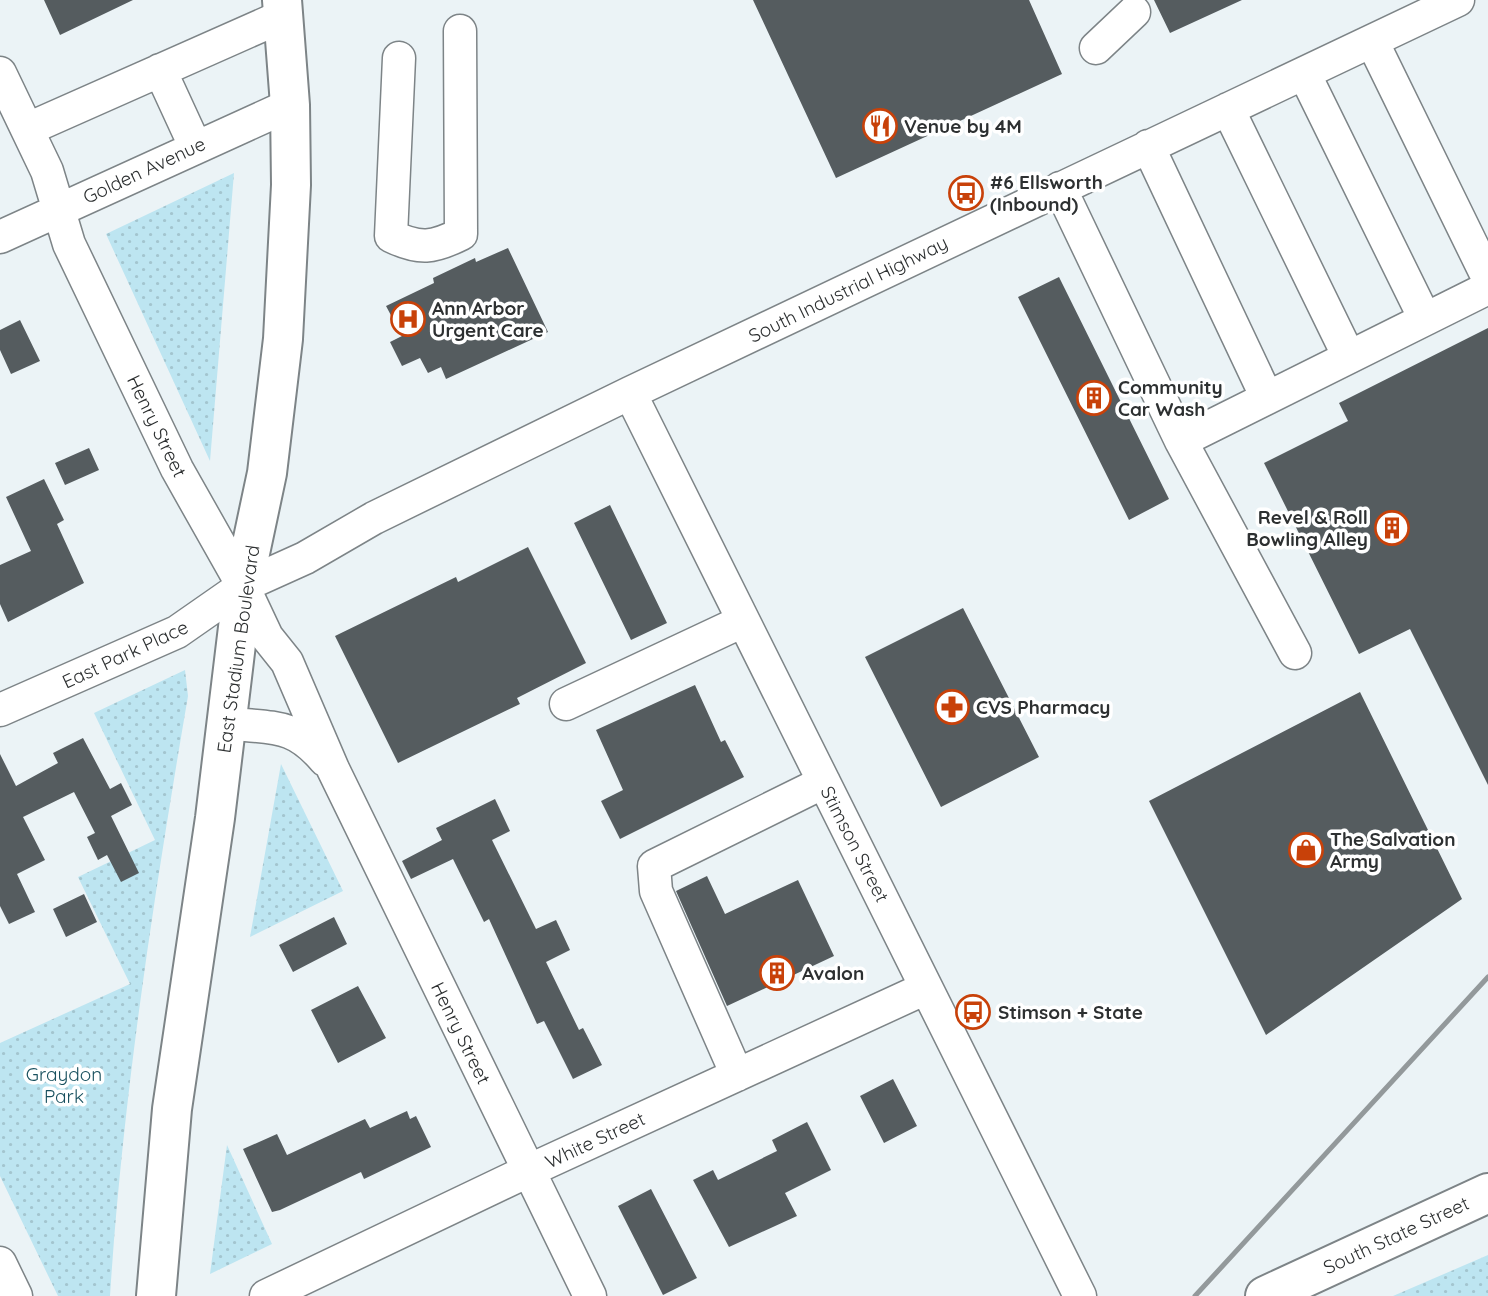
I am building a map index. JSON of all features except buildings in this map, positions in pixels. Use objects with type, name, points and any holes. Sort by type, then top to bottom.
[{"type":"main road","name":"East Stadium Boulevard","points":[[156,1296],[172,1109],[243,586],[267,473],[283,339],[291,184],[290,105],[283,8]]},
{"type":"main road","name":"South State Street","points":[[1265,1296],[1488,1193]]},
{"type":"street","name":"South Industrial Highway","points":[[243,586],[305,558],[374,519],[630,393],[1458,0]]},
{"type":"street","points":[[28,130],[160,71],[283,8]]},
{"type":"street","points":[[1097,48],[1134,12]]},
{"type":"street","points":[[399,58],[391,236],[405,243],[435,247],[461,234],[460,32]]},
{"type":"street","points":[[1372,41],[1488,278]]},
{"type":"street","points":[[160,71],[195,146]]},
{"type":"street","points":[[1304,73],[1425,319]]},
{"type":"street","name":"Henry Street","points":[[0,74],[47,171],[69,244],[177,469],[243,586],[267,637],[287,662],[333,769],[590,1296]]},
{"type":"street","name":"Golden Avenue","points":[[0,237],[290,105]]},
{"type":"street","points":[[1228,108],[1349,357]]},
{"type":"street","points":[[1149,146],[1267,398]]},
{"type":"street","points":[[1060,188],[1181,441],[1294,653]]},
{"type":"street","points":[[1181,441],[1488,288]]},
{"type":"street","name":"Stimson Street","points":[[630,393],[1080,1296]]},
{"type":"street","name":"East Park Place","points":[[0,710],[190,625],[243,586]]},
{"type":"street","points":[[566,704],[743,621]]},
{"type":"street","name":"Henry Street","points":[[226,723],[293,731],[304,737],[333,769]]},
{"type":"street","points":[[737,1075],[656,891],[654,866],[824,782]]},
{"type":"street","name":"White Street","points":[[266,1296],[528,1171],[926,988]]},
{"type":"street","points":[[0,1263],[16,1296]]},
{"type":"green space","points":[[234,173],[210,461],[106,234]]},
{"type":"green space","name":"Graydon Park","points":[[185,670],[188,696],[163,845],[131,1070],[110,1296],[58,1296],[0,1176],[0,1043],[130,984],[78,877],[155,840],[94,713]]},
{"type":"green space","points":[[281,764],[343,891],[250,937]]},
{"type":"green space","points":[[227,1145],[272,1244],[210,1274]]},
{"type":"green space","points":[[1488,1255],[1488,1296],[1393,1296]]},
{"type":"railway","points":[[1195,1296],[1488,977]]},
{"type":"place","name":"Venue by 4M","points":[[880,126]]},
{"type":"place","name":"#6 Ellsworth (Inbound)","points":[[966,193]]},
{"type":"place","name":"Ann Arbor Urgent Care","points":[[408,319]]},
{"type":"place","name":"Community Car Wash","points":[[1094,398]]},
{"type":"place","name":"Revel & Roll Bowling Alley","points":[[1392,528]]},
{"type":"place","name":"CVS Pharmacy","points":[[952,707]]},
{"type":"place","name":"The Salvation Army","points":[[1306,850]]},
{"type":"place","name":"Avalon","points":[[777,973]]},
{"type":"place","name":"Stimson + State","points":[[973,1012]]}]
